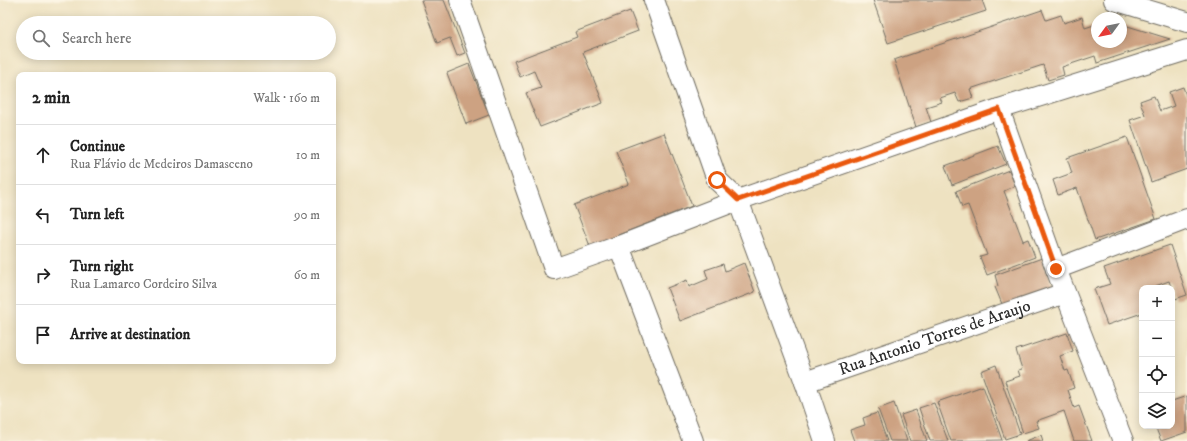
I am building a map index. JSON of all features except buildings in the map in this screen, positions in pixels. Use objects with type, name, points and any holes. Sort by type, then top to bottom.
[{"type":"street","points":[[460,0],[554,269],[620,246],[738,200],[999,109],[1187,50]]},
{"type":"street","points":[[654,0],[717,180],[738,200],[805,382],[825,441]]},
{"type":"street","points":[[1114,0],[1187,22]]},
{"type":"street","points":[[999,109],[1056,269],[1123,441]]},
{"type":"street","points":[[1056,269],[1187,219]]},
{"type":"street","points":[[620,246],[693,441]]},
{"type":"street","name":"Rua Antonio Torres de Araujo","points":[[805,382],[1065,292]]},
{"type":"route","points":[[717,180],[738,200],[999,109],[1056,269]]}]
